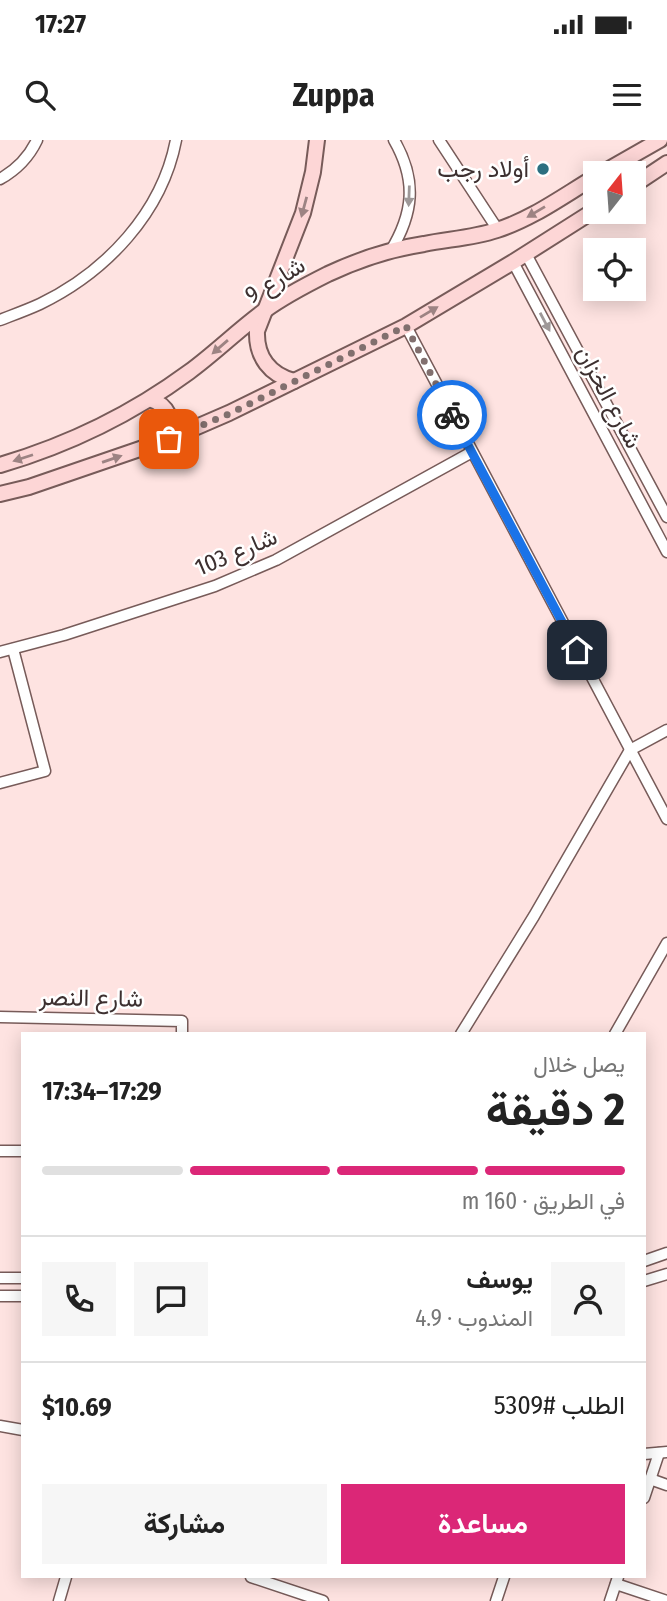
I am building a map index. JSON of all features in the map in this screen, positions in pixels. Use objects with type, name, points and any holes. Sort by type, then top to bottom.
[{"type":"main road","points":[[294,381],[274,372],[264,361],[260,354],[257,331],[303,213],[317,140]]},
{"type":"main road","points":[[623,161],[660,140]]},
{"type":"main road","points":[[646,177],[667,163]]},
{"type":"main road","name":"شارع 9","points":[[0,465],[53,448],[110,422],[189,372],[265,310],[328,275],[352,264],[420,244],[498,230],[525,218],[583,184]]},
{"type":"main road","points":[[0,494],[29,487],[169,439],[229,414],[406,326],[583,217]]},
{"type":"main road","points":[[150,398],[160,403],[170,417],[172,428],[169,439]]},
{"type":"street","points":[[0,179],[25,160],[37,140]]},
{"type":"street","points":[[0,320],[40,304],[68,288],[108,258],[136,228],[159,194],[176,140]]},
{"type":"street","points":[[390,252],[403,229],[410,197],[405,162],[394,140]]},
{"type":"street","points":[[439,140],[498,230]]},
{"type":"street","name":"شارع الخزان","points":[[519,258],[667,517]]},
{"type":"street","name":"شارع الخزان","points":[[519,258],[667,552]]},
{"type":"street","points":[[406,326],[667,819]]},
{"type":"street","name":"شارع 103","points":[[0,652],[64,635],[215,586],[276,560],[472,452]]},
{"type":"street","points":[[0,783],[45,771],[13,649]]},
{"type":"street","points":[[462,1032],[534,916],[630,750],[667,730]]},
{"type":"street","points":[[616,1032],[667,943]]},
{"type":"street","name":"شارع النصر","points":[[0,1017],[182,1021],[182,1032]]},
{"type":"street","points":[[0,1151],[21,1151]]},
{"type":"street","points":[[646,1260],[667,1253]]},
{"type":"street","points":[[646,1280],[667,1274]]},
{"type":"street","points":[[0,1278],[21,1278]]},
{"type":"street","points":[[0,1296],[21,1296]]},
{"type":"street","points":[[0,1426],[21,1430]]},
{"type":"street","points":[[646,1492],[663,1452]]},
{"type":"street","points":[[650,1479],[667,1485]]},
{"type":"street","points":[[59,1601],[66,1578]]},
{"type":"street","points":[[254,1578],[323,1601]]},
{"type":"street","points":[[496,1601],[504,1578]]},
{"type":"street","points":[[610,1601],[617,1580],[667,1601]]},
{"type":"way so far","points":[[169,439],[229,414],[406,326],[452,415]]},
{"type":"place","name":"أولاد رجب","points":[[543,169]]},
{"type":"route","points":[[452,415],[577,650]]}]
